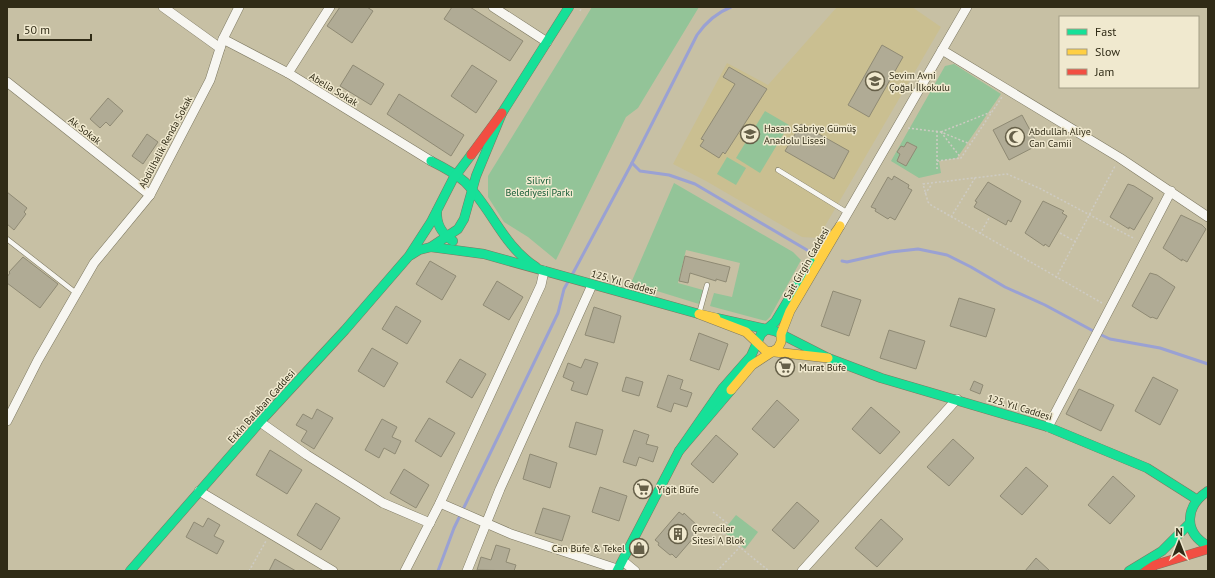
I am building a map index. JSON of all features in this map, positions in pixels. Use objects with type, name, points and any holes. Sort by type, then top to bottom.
[{"type":"street","points":[[163,7],[220,48]]},
{"type":"street","name":"Abdülhalik Renda Sokak","points":[[7,420],[38,360],[94,263],[150,195],[210,80],[223,39],[239,7]]},
{"type":"street","points":[[288,73],[330,7]]},
{"type":"street","points":[[492,7],[547,42]]},
{"type":"street","name":"Erkin Balaban Caddesi","points":[[130,571],[260,422],[345,330],[409,256],[438,210],[456,175],[502,114],[569,7]]},
{"type":"street","points":[[840,226],[967,7]]},
{"type":"street","name":"Abelia Sokak","points":[[223,39],[288,73],[431,161]]},
{"type":"street","points":[[942,50],[1120,158],[1208,217]]},
{"type":"street","name":"Ak Sokak","points":[[7,82],[150,195]]},
{"type":"street","name":"Erkin Balaban Caddesi","points":[[409,256],[419,250],[431,247],[458,229],[464,219],[482,161],[502,114]]},
{"type":"street","points":[[405,571],[440,503],[541,285],[544,271],[532,265],[503,235],[473,190],[456,175],[431,161]]},
{"type":"street","points":[[431,161],[447,176],[450,181],[448,190]]},
{"type":"street","points":[[479,198],[478,190],[482,161]]},
{"type":"street","points":[[1048,427],[1171,191]]},
{"type":"street","points":[[438,210],[437,223],[446,238],[484,254]]},
{"type":"street","name":"Sait Girgin Caddesi","points":[[617,570],[679,451],[722,389],[751,356],[756,343],[766,328],[775,322],[799,282],[840,226]]},
{"type":"street","name":"Sait Girgin Caddesi","points":[[679,451],[752,365],[778,348],[781,342],[781,334],[790,311],[840,226]]},
{"type":"street","points":[[431,247],[484,254]]},
{"type":"street","name":"125. Yıl Caddesi","points":[[484,254],[699,314],[766,328],[828,358],[881,378],[957,399],[1048,427],[1147,468],[1196,499]]},
{"type":"street","points":[[467,571],[485,523],[592,284]]},
{"type":"street","name":"125. Yıl Caddesi","points":[[699,314],[746,332],[766,351],[828,358]]},
{"type":"street","points":[[802,571],[957,399]]},
{"type":"street","points":[[260,422],[307,455],[384,503],[430,523]]},
{"type":"street","points":[[199,491],[333,571]]},
{"type":"street","points":[[1129,571],[1162,551],[1189,524],[1192,506],[1196,499],[1208,491]]},
{"type":"street","points":[[440,503],[511,534],[617,570]]},
{"type":"street","points":[[1189,524],[1197,539],[1208,547]]},
{"type":"street","points":[[1146,571],[1155,565],[1208,547]]},
{"type":"street","points":[[623,561],[635,571]]},
{"type":"lane","points":[[778,170],[848,213]]},
{"type":"lane","points":[[7,239],[76,293]]},
{"type":"lane","points":[[699,314],[707,285]]},
{"type":"path","points":[[576,16],[582,7]]},
{"type":"path","points":[[961,158],[1007,89]]},
{"type":"path","points":[[941,132],[992,111]]},
{"type":"path","points":[[898,127],[937,131],[970,144]]},
{"type":"path","points":[[937,131],[937,169]]},
{"type":"path","points":[[941,132],[961,158]]},
{"type":"path","points":[[937,161],[961,158]]},
{"type":"path","points":[[1056,278],[1120,158]]},
{"type":"path","points":[[1110,308],[980,234],[928,202],[923,184],[1003,174],[1013,176],[1144,243]]},
{"type":"path","points":[[951,217],[975,178]]},
{"type":"path","points":[[925,194],[932,183]]},
{"type":"path","points":[[980,234],[989,218]]},
{"type":"path","points":[[1060,233],[1076,242]]},
{"type":"path","points":[[713,512],[727,523],[720,531],[769,571]]},
{"type":"path","points":[[249,571],[271,534]]},
{"type":"path","points":[[718,571],[740,547]]},
{"type":"shaded area","points":[[837,7],[912,7],[941,27],[818,238],[802,237],[706,181],[673,164],[727,63],[768,85]]},
{"type":"green space","name":"Silivri Belediyesi Parkı","points":[[592,7],[699,7],[638,108],[626,117],[556,260],[528,237],[504,222],[488,197],[488,176]]},
{"type":"green space","points":[[954,64],[1001,94],[957,158],[939,161],[941,173],[919,178],[891,161],[945,66]]},
{"type":"green space","points":[[765,111],[789,125],[760,173],[736,158]]},
{"type":"green space","points":[[727,157],[746,168],[736,185],[717,174]]},
{"type":"green space","points":[[674,183],[793,252],[801,260],[770,317],[766,321],[710,306],[714,293],[732,297],[740,263],[686,250],[678,283],[703,290],[699,304],[631,283]]},
{"type":"green space","points":[[736,515],[758,532],[745,549],[723,531]]},
{"type":"building","points":[[340,7],[367,7],[373,11],[352,43],[327,26]]},
{"type":"building","points":[[452,7],[470,7],[523,41],[510,61],[444,19]]},
{"type":"building","name":"Sevim Avni Çoğal İlkokulu","points":[[882,45],[903,57],[869,117],[848,105]]},
{"type":"building","points":[[353,65],[384,84],[371,105],[340,86]]},
{"type":"building","points":[[472,65],[497,81],[476,113],[451,96]]},
{"type":"building","points":[[729,67],[767,89],[725,154],[723,152],[719,158],[700,146],[704,140],[701,139],[735,84],[723,77]]},
{"type":"building","points":[[399,94],[464,135],[451,156],[387,114]]},
{"type":"building","points":[[108,98],[123,111],[110,126],[106,122],[100,128],[90,119]]},
{"type":"building","name":"Abdullah Aliye Can Camii","points":[[1022,115],[1038,145],[1009,160],[993,130]]},
{"type":"building","points":[[801,124],[849,151],[834,179],[785,151]]},
{"type":"building","points":[[147,134],[158,142],[143,164],[132,156]]},
{"type":"building","points":[[907,142],[917,147],[906,166],[897,161],[900,154],[897,152],[901,146],[904,147]]},
{"type":"building","points":[[894,176],[909,185],[908,188],[912,190],[895,220],[890,217],[888,219],[875,211],[876,209],[871,207],[888,177],[892,180]]},
{"type":"building","points":[[988,182],[1021,201],[1011,222],[1008,220],[1006,225],[974,207],[977,202],[975,201]]},
{"type":"building","points":[[1128,184],[1153,198],[1134,230],[1129,227],[1129,229],[1110,217]]},
{"type":"building","points":[[7,192],[27,208],[24,212],[26,214],[14,230],[7,224]]},
{"type":"building","points":[[1043,201],[1064,211],[1062,213],[1067,216],[1049,247],[1045,244],[1044,246],[1025,233]]},
{"type":"building","points":[[1181,215],[1202,225],[1206,229],[1187,262],[1182,259],[1182,261],[1163,248]]},
{"type":"building","points":[[685,256],[730,267],[726,282],[716,279],[716,281],[690,273],[688,283],[679,281]]},
{"type":"building","points":[[23,257],[58,284],[40,308],[7,283],[9,272]]},
{"type":"building","points":[[430,261],[456,276],[442,300],[416,284]]},
{"type":"building","points":[[1150,273],[1157,275],[1175,287],[1157,319],[1151,318],[1132,306]]},
{"type":"building","points":[[497,281],[523,297],[509,320],[483,305]]},
{"type":"building","points":[[833,291],[861,300],[849,336],[821,326]]},
{"type":"building","points":[[959,298],[995,309],[986,337],[950,326]]},
{"type":"building","points":[[396,306],[421,321],[407,344],[382,329]]},
{"type":"building","points":[[594,307],[621,316],[614,343],[585,335]]},
{"type":"building","points":[[889,330],[925,341],[916,369],[880,358]]},
{"type":"building","points":[[699,333],[728,344],[719,370],[690,360]]},
{"type":"building","points":[[372,348],[398,363],[384,387],[358,371]]},
{"type":"building","points":[[460,359],[486,374],[472,398],[446,382]]},
{"type":"building","points":[[585,359],[598,363],[587,395],[571,390],[574,382],[563,377],[568,363],[581,368]]},
{"type":"building","points":[[668,375],[683,380],[680,389],[692,393],[687,407],[674,403],[671,412],[657,407]]},
{"type":"building","points":[[626,377],[643,382],[639,396],[622,391]]},
{"type":"building","points":[[1153,377],[1178,390],[1160,425],[1135,411]]},
{"type":"building","points":[[974,381],[983,385],[980,394],[970,390]]},
{"type":"building","points":[[1079,389],[1114,405],[1101,431],[1066,414]]},
{"type":"building","points":[[777,400],[799,420],[774,448],[752,429]]},
{"type":"building","points":[[871,407],[900,432],[880,454],[852,429]]},
{"type":"building","points":[[317,409],[333,418],[314,449],[301,441],[307,431],[296,425],[303,414],[312,419]]},
{"type":"building","points":[[429,418],[455,433],[441,457],[415,441]]},
{"type":"building","points":[[382,419],[397,427],[392,437],[401,441],[395,454],[384,448],[379,458],[365,450]]},
{"type":"building","points":[[576,422],[603,430],[596,455],[569,447]]},
{"type":"building","points":[[634,430],[649,435],[646,444],[658,447],[653,462],[639,457],[636,466],[623,462]]},
{"type":"building","points":[[716,435],[738,454],[713,483],[691,464]]},
{"type":"building","points":[[953,439],[974,458],[949,486],[927,467]]},
{"type":"building","points":[[270,450],[302,470],[287,494],[256,475]]},
{"type":"building","points":[[530,454],[557,463],[550,488],[523,479]]},
{"type":"building","points":[[1026,467],[1048,486],[1022,515],[1000,496]]},
{"type":"building","points":[[404,469],[429,485],[416,508],[390,493]]},
{"type":"building","points":[[1113,476],[1135,496],[1110,524],[1088,505]]},
{"type":"building","points":[[600,487],[627,496],[619,521],[592,512]]},
{"type":"building","points":[[797,502],[819,521],[794,549],[772,530]]},
{"type":"building","points":[[316,503],[340,518],[321,550],[297,535]]},
{"type":"building","points":[[543,508],[570,516],[562,541],[535,533]]},
{"type":"building","name":"Çevreciler Sitesi A Blok","points":[[679,512],[683,515],[684,513],[701,529],[676,558],[658,545],[659,543],[655,540]]},
{"type":"building","points":[[208,518],[220,525],[214,536],[224,541],[217,554],[186,537],[194,522],[203,527]]},
{"type":"building","points":[[881,519],[903,539],[877,567],[855,548]]},
{"type":"building","points":[[496,545],[510,549],[506,562],[516,565],[514,571],[477,570],[481,557],[491,560]]},
{"type":"building","points":[[1036,558],[1050,571],[1025,571]]},
{"type":"building","points":[[275,559],[296,571],[269,571]]},
{"type":"waterway","points":[[572,275],[632,163],[697,35],[712,18],[731,7]]},
{"type":"waterway","points":[[632,163],[640,171],[669,175],[695,184],[807,250]]},
{"type":"waterway","points":[[842,261],[847,262],[891,252],[918,249],[947,255],[1005,287],[1045,305],[1110,339],[1160,348],[1208,364]]},
{"type":"waterway","points":[[438,571],[454,528],[558,313],[564,289],[569,280]]},
{"type":"traffic: fast","points":[[411,255],[419,250],[431,247],[458,229],[464,219],[476,176],[502,113],[569,7]]},
{"type":"traffic: fast","points":[[130,571],[260,422],[345,330],[409,256],[431,222],[453,179],[471,155]]},
{"type":"traffic: fast","points":[[431,161],[453,173],[465,182],[483,204],[515,249],[536,267]]},
{"type":"traffic: fast","points":[[437,211],[440,228],[453,241]]},
{"type":"traffic: fast","points":[[431,247],[484,254],[699,314]]},
{"type":"traffic: fast","points":[[617,571],[679,451],[722,389],[751,356],[761,334],[775,322],[799,282],[818,257]]},
{"type":"traffic: fast","points":[[716,318],[775,331],[828,358],[881,378],[1048,427],[1147,468],[1196,499]]},
{"type":"traffic: fast","points":[[679,451],[731,390]]},
{"type":"traffic: fast","points":[[1208,491],[1200,497],[1195,504],[1191,511],[1190,519],[1194,534],[1208,546]]},
{"type":"traffic: fast","points":[[1129,571],[1162,551],[1189,524]]},
{"type":"traffic: slow","points":[[731,390],[752,365],[778,348],[781,342],[781,334],[790,311],[840,226],[818,257]]},
{"type":"traffic: slow","points":[[716,318],[699,314],[746,332],[766,351],[828,358]]},
{"type":"traffic: jam","points":[[471,155],[502,113]]},
{"type":"traffic: jam","points":[[1146,571],[1155,565],[1208,549]]},
{"type":"place","name":"Sevim Avni Çoğal İlkokulu","points":[[875,81]]},
{"type":"place","name":"Hasan Sabriye Gümüş Anadolu Lisesi","points":[[750,134]]},
{"type":"place","name":"Abdullah Aliye Can Camii","points":[[1015,137]]},
{"type":"place","name":"Murat Büfe","points":[[785,367]]},
{"type":"place","name":"Yiğit Büfe","points":[[643,489]]},
{"type":"place","name":"Çevreciler Sitesi A Blok","points":[[678,534]]},
{"type":"place","name":"Can Büfe & Tekel","points":[[639,548]]}]
